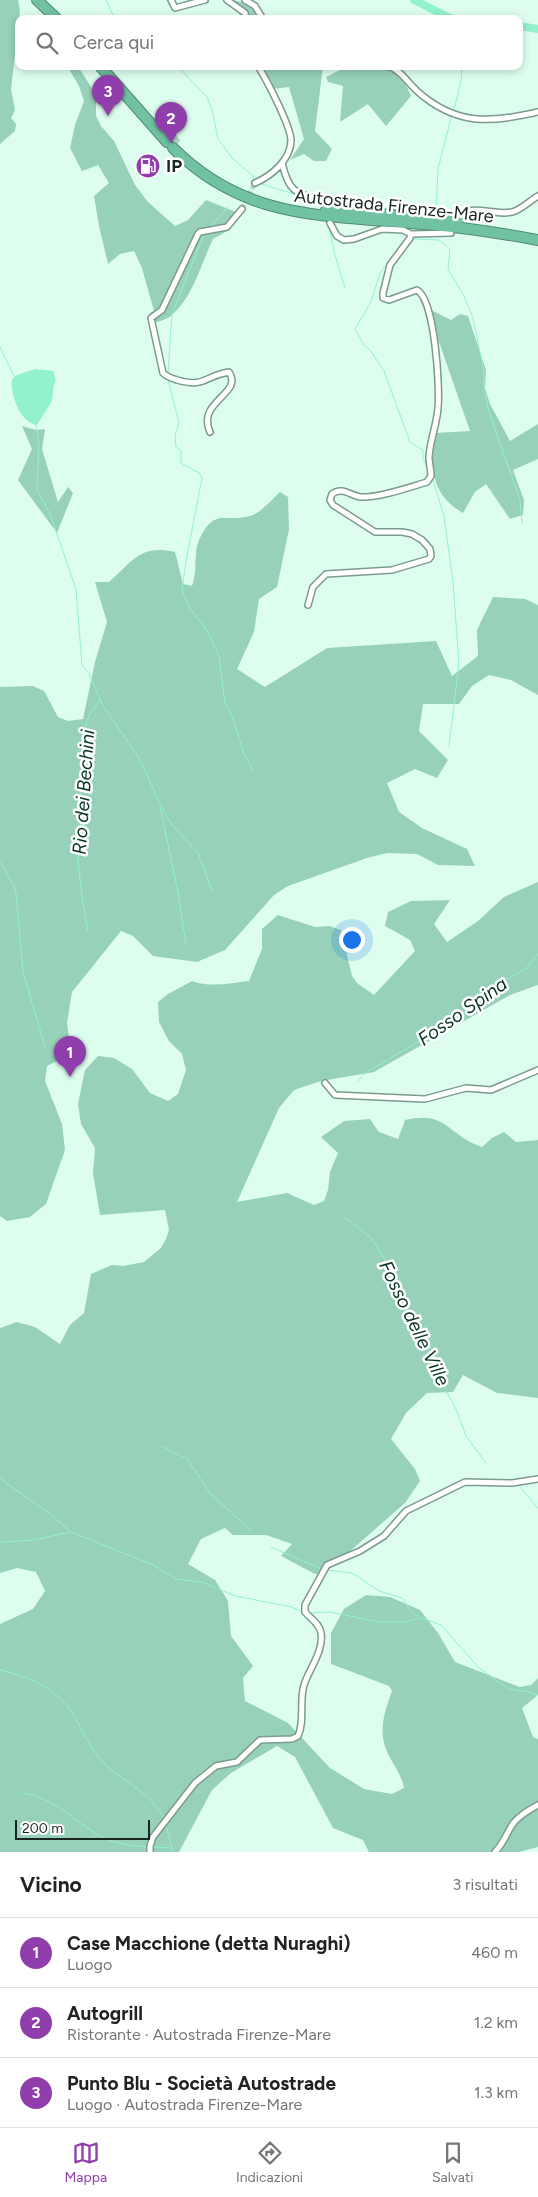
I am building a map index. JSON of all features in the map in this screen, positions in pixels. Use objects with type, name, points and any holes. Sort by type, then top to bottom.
[{"type":"highway","points":[[37,0],[53,15]]},
{"type":"highway","points":[[46,0],[62,15]]},
{"type":"highway","name":"Autostrada Firenze-Mare","points":[[104,70],[195,168],[225,187],[259,202],[289,211],[323,216],[462,228],[538,240]]},
{"type":"highway","name":"Autostrada Firenze-Mare","points":[[111,70],[172,143],[234,185],[260,196],[284,204],[321,209],[460,220],[538,234]]},
{"type":"street","points":[[171,0],[175,8],[205,0]]},
{"type":"street","points":[[227,0],[245,15]]},
{"type":"street","points":[[245,0],[255,6],[261,15]]},
{"type":"street","points":[[255,183],[266,179],[282,163],[290,147],[290,135],[260,70]]},
{"type":"street","points":[[398,70],[430,102],[456,116],[487,121],[538,112]]},
{"type":"street","points":[[282,163],[288,182],[294,190],[323,201],[325,204]]},
{"type":"street","points":[[460,215],[463,212],[472,211],[514,212],[538,196]]},
{"type":"street","points":[[210,432],[206,424],[208,412],[228,390],[232,381],[231,375],[228,372],[220,373],[200,384],[191,384],[167,377],[163,373],[150,318],[162,310],[198,234],[227,227],[242,209]]},
{"type":"street","points":[[330,223],[336,236],[344,240],[354,239],[382,229],[403,230],[411,234],[451,233]]},
{"type":"street","points":[[308,604],[313,587],[326,574],[392,570],[429,559],[431,556],[426,545],[412,534],[375,532],[333,505],[330,500],[335,491],[341,490],[358,496],[370,496],[422,483],[430,479],[431,476],[429,458],[438,403],[437,358],[428,308],[420,291],[413,290],[389,300],[383,298],[390,265],[411,234]]},
{"type":"street","points":[[325,1083],[335,1095],[421,1100],[466,1088],[491,1090],[538,1070]]},
{"type":"street","points":[[150,1852],[153,1837],[187,1792],[210,1770],[216,1766],[237,1762],[260,1740],[292,1739],[298,1736],[301,1725],[304,1686],[319,1649],[321,1636],[318,1624],[305,1612],[305,1605],[327,1565],[368,1547],[390,1531],[400,1521],[402,1514],[460,1483],[480,1481],[517,1482],[538,1479]]},
{"type":"street","points":[[495,1852],[502,1845],[513,1823],[525,1812],[538,1805]]},
{"type":"shaded area","points":[[0,0],[18,0],[20,10],[19,15],[15,15],[15,54],[11,90],[15,110],[11,118],[16,124],[15,131],[0,144]]},
{"type":"shaded area","points":[[233,0],[249,6],[257,15],[244,15]]},
{"type":"shaded area","points":[[69,70],[80,70],[96,95],[96,116],[101,126],[114,141],[135,185],[148,202],[175,226],[188,220],[206,200],[236,212],[227,231],[213,239],[196,279],[180,307],[164,320],[154,323],[150,313],[154,311],[142,268],[134,251],[120,254],[108,264],[94,196],[109,183],[98,165],[82,171],[70,148],[75,125],[84,101],[79,86]]},
{"type":"shaded area","points":[[265,70],[323,70],[315,131],[332,149],[326,161],[314,161],[304,154],[290,160],[304,139],[289,87],[273,89]]},
{"type":"shaded area","points":[[340,70],[389,70],[402,76],[411,96],[386,126],[368,104],[340,122],[343,86],[328,82],[326,77]]},
{"type":"shaded area","points":[[431,310],[451,320],[460,314],[468,316],[486,370],[485,388],[490,404],[510,441],[538,424],[538,459],[513,470],[524,500],[523,515],[510,519],[486,484],[475,492],[463,513],[452,506],[438,488],[433,468],[436,433],[470,431],[429,313]]},
{"type":"shaded area","points":[[35,369],[53,371],[56,381],[52,401],[37,425],[31,423],[21,414],[17,407],[12,385],[12,379],[17,375]]},
{"type":"shaded area","points":[[22,426],[36,430],[45,429],[42,449],[58,502],[68,487],[73,493],[57,533],[18,480],[32,449]]},
{"type":"shaded area","points":[[280,492],[288,497],[289,529],[277,587],[259,599],[254,632],[237,669],[265,687],[327,648],[436,641],[452,676],[478,656],[477,630],[493,597],[525,599],[538,605],[538,695],[511,680],[489,675],[472,686],[459,704],[423,704],[419,731],[448,760],[437,778],[415,769],[387,783],[399,812],[422,828],[467,849],[475,866],[438,865],[417,854],[387,853],[367,858],[288,886],[274,895],[225,950],[197,962],[153,956],[133,936],[121,931],[72,992],[67,1023],[71,1053],[47,1066],[45,1081],[62,1124],[65,1150],[46,1204],[30,1217],[7,1221],[0,1216],[0,687],[33,686],[44,691],[58,717],[68,721],[83,719],[95,662],[107,622],[95,582],[109,582],[138,556],[153,550],[163,550],[175,552],[183,584],[192,586],[195,574],[197,545],[210,523],[220,518],[240,518],[254,515]]},
{"type":"shaded area","points":[[538,882],[538,985],[510,995],[374,1072],[321,1081],[294,1090],[279,1108],[237,1202],[287,1193],[314,1205],[324,1201],[328,1190],[330,1172],[338,1153],[321,1137],[344,1121],[370,1119],[379,1132],[398,1139],[405,1120],[430,1118],[439,1121],[470,1142],[482,1147],[492,1138],[504,1132],[516,1142],[538,1140],[538,1398],[497,1393],[463,1375],[453,1392],[427,1393],[406,1413],[391,1439],[415,1469],[420,1481],[405,1503],[325,1573],[315,1574],[281,1556],[292,1544],[266,1535],[233,1535],[225,1528],[201,1539],[188,1564],[215,1580],[228,1601],[231,1636],[253,1666],[243,1678],[245,1701],[288,1723],[330,1768],[364,1789],[392,1794],[404,1788],[383,1740],[384,1715],[392,1691],[389,1686],[331,1664],[331,1633],[344,1609],[366,1595],[390,1597],[420,1610],[438,1633],[455,1662],[520,1687],[531,1685],[538,1678],[538,1695],[522,1708],[533,1737],[538,1739],[538,1847],[519,1852],[369,1852],[363,1840],[333,1828],[295,1757],[277,1746],[231,1773],[212,1790],[179,1852],[0,1852],[0,1624],[33,1609],[45,1591],[36,1572],[17,1568],[0,1573],[0,1328],[17,1322],[35,1327],[60,1344],[70,1325],[84,1313],[91,1274],[112,1265],[123,1266],[144,1262],[161,1248],[169,1230],[165,1210],[100,1215],[93,1173],[95,1148],[81,1124],[78,1104],[85,1070],[98,1056],[114,1058],[132,1069],[150,1093],[168,1101],[178,1094],[186,1070],[182,1054],[169,1041],[159,1022],[158,1002],[168,994],[192,981],[213,985],[249,981],[262,949],[262,929],[278,915],[315,927],[329,926],[341,930],[352,976],[357,983],[374,995],[415,951],[410,940],[385,926],[388,912],[411,901],[450,900],[434,924],[447,942],[478,921],[504,897]]},
{"type":"waterway","points":[[106,0],[113,15]]},
{"type":"waterway","points":[[414,0],[444,15]]},
{"type":"waterway","points":[[523,27],[538,29]]},
{"type":"waterway","points":[[181,70],[207,97],[212,109],[218,139],[232,158],[253,176],[253,179]]},
{"type":"waterway","points":[[454,110],[462,70]]},
{"type":"waterway","points":[[436,213],[438,169],[451,118]]},
{"type":"waterway","points":[[259,183],[303,197]]},
{"type":"waterway","points":[[210,227],[229,206]]},
{"type":"waterway","points":[[329,227],[345,288]]},
{"type":"waterway","points":[[168,373],[172,314],[204,234]]},
{"type":"waterway","points":[[413,239],[439,240],[450,249],[448,269],[464,296],[473,318],[484,372],[484,386],[489,412],[520,500],[522,523]]},
{"type":"waterway","points":[[397,251],[380,273],[371,302],[355,329],[364,345],[370,350],[384,371],[410,442],[423,450],[423,458],[427,467]]},
{"type":"waterway","name":"Rio dei Bechini","points":[[0,347],[15,378]]},
{"type":"waterway","points":[[168,379],[179,423],[175,436],[176,447],[181,451],[181,463],[199,473],[202,478],[182,590],[189,607],[208,632],[219,656],[225,703],[232,716],[243,751],[253,771]]},
{"type":"waterway","name":"Rio dei Bechini","points":[[36,425],[39,444],[37,490],[50,514],[76,589],[82,665],[89,674],[103,706],[139,758],[172,825],[198,853],[212,891]]},
{"type":"waterway","points":[[433,480],[444,516],[453,582],[459,663],[449,747]]},
{"type":"waterway","name":"Rio dei Bechini","points":[[88,931],[78,861],[82,808],[81,772],[86,755],[86,725],[89,715],[100,700]]},
{"type":"waterway","points":[[160,807],[178,892],[186,944]]},
{"type":"waterway","points":[[0,862],[16,893],[23,972],[45,1047]]},
{"type":"waterway","name":"Fosso Spina","points":[[358,1081],[365,1073],[452,1022],[490,989],[527,968],[538,954]]},
{"type":"waterway","name":"Fosso delle Ville","points":[[346,1218],[372,1239],[385,1260],[395,1288],[431,1348],[444,1387],[457,1411],[466,1436],[486,1463]]},
{"type":"waterway","points":[[161,1446],[187,1459],[210,1493],[250,1530]]},
{"type":"waterway","points":[[0,1476],[6,1483],[48,1512],[71,1532],[153,1565],[176,1579],[202,1582],[235,1596],[292,1607],[302,1612]]},
{"type":"waterway","name":"Fosso delle Ville","points":[[520,1487],[538,1508]]},
{"type":"waterway","points":[[0,1542],[33,1540],[71,1532]]},
{"type":"waterway","points":[[271,1547],[321,1569]]},
{"type":"waterway","points":[[327,1570],[352,1573],[379,1591],[402,1598],[412,1612],[420,1617]]},
{"type":"waterway","points":[[310,1613],[330,1612],[379,1622],[405,1622],[422,1618],[441,1625],[479,1668],[509,1689],[538,1695]]},
{"type":"waterway","points":[[0,1670],[41,1684],[58,1697],[73,1714],[98,1757],[144,1794],[159,1810],[164,1819]]},
{"type":"waterway","points":[[23,1793],[55,1805],[105,1839],[124,1844],[149,1847]]},
{"type":"waterway","points":[[166,1825],[173,1852]]},
{"type":"waterway","points":[[153,1847],[172,1848]]},
{"type":"tunnel","points":[[171,137],[177,144]]},
{"type":"tunnel","points":[[242,209],[255,183]]},
{"type":"place","name":"Punto Blu - Società Autostrade","points":[[108,116]]},
{"type":"place","name":"Autogrill","points":[[171,143]]},
{"type":"place","name":"IP","points":[[148,166]]},
{"type":"place","name":"Case Macchione (detta Nuraghi)","points":[[70,1077]]}]
